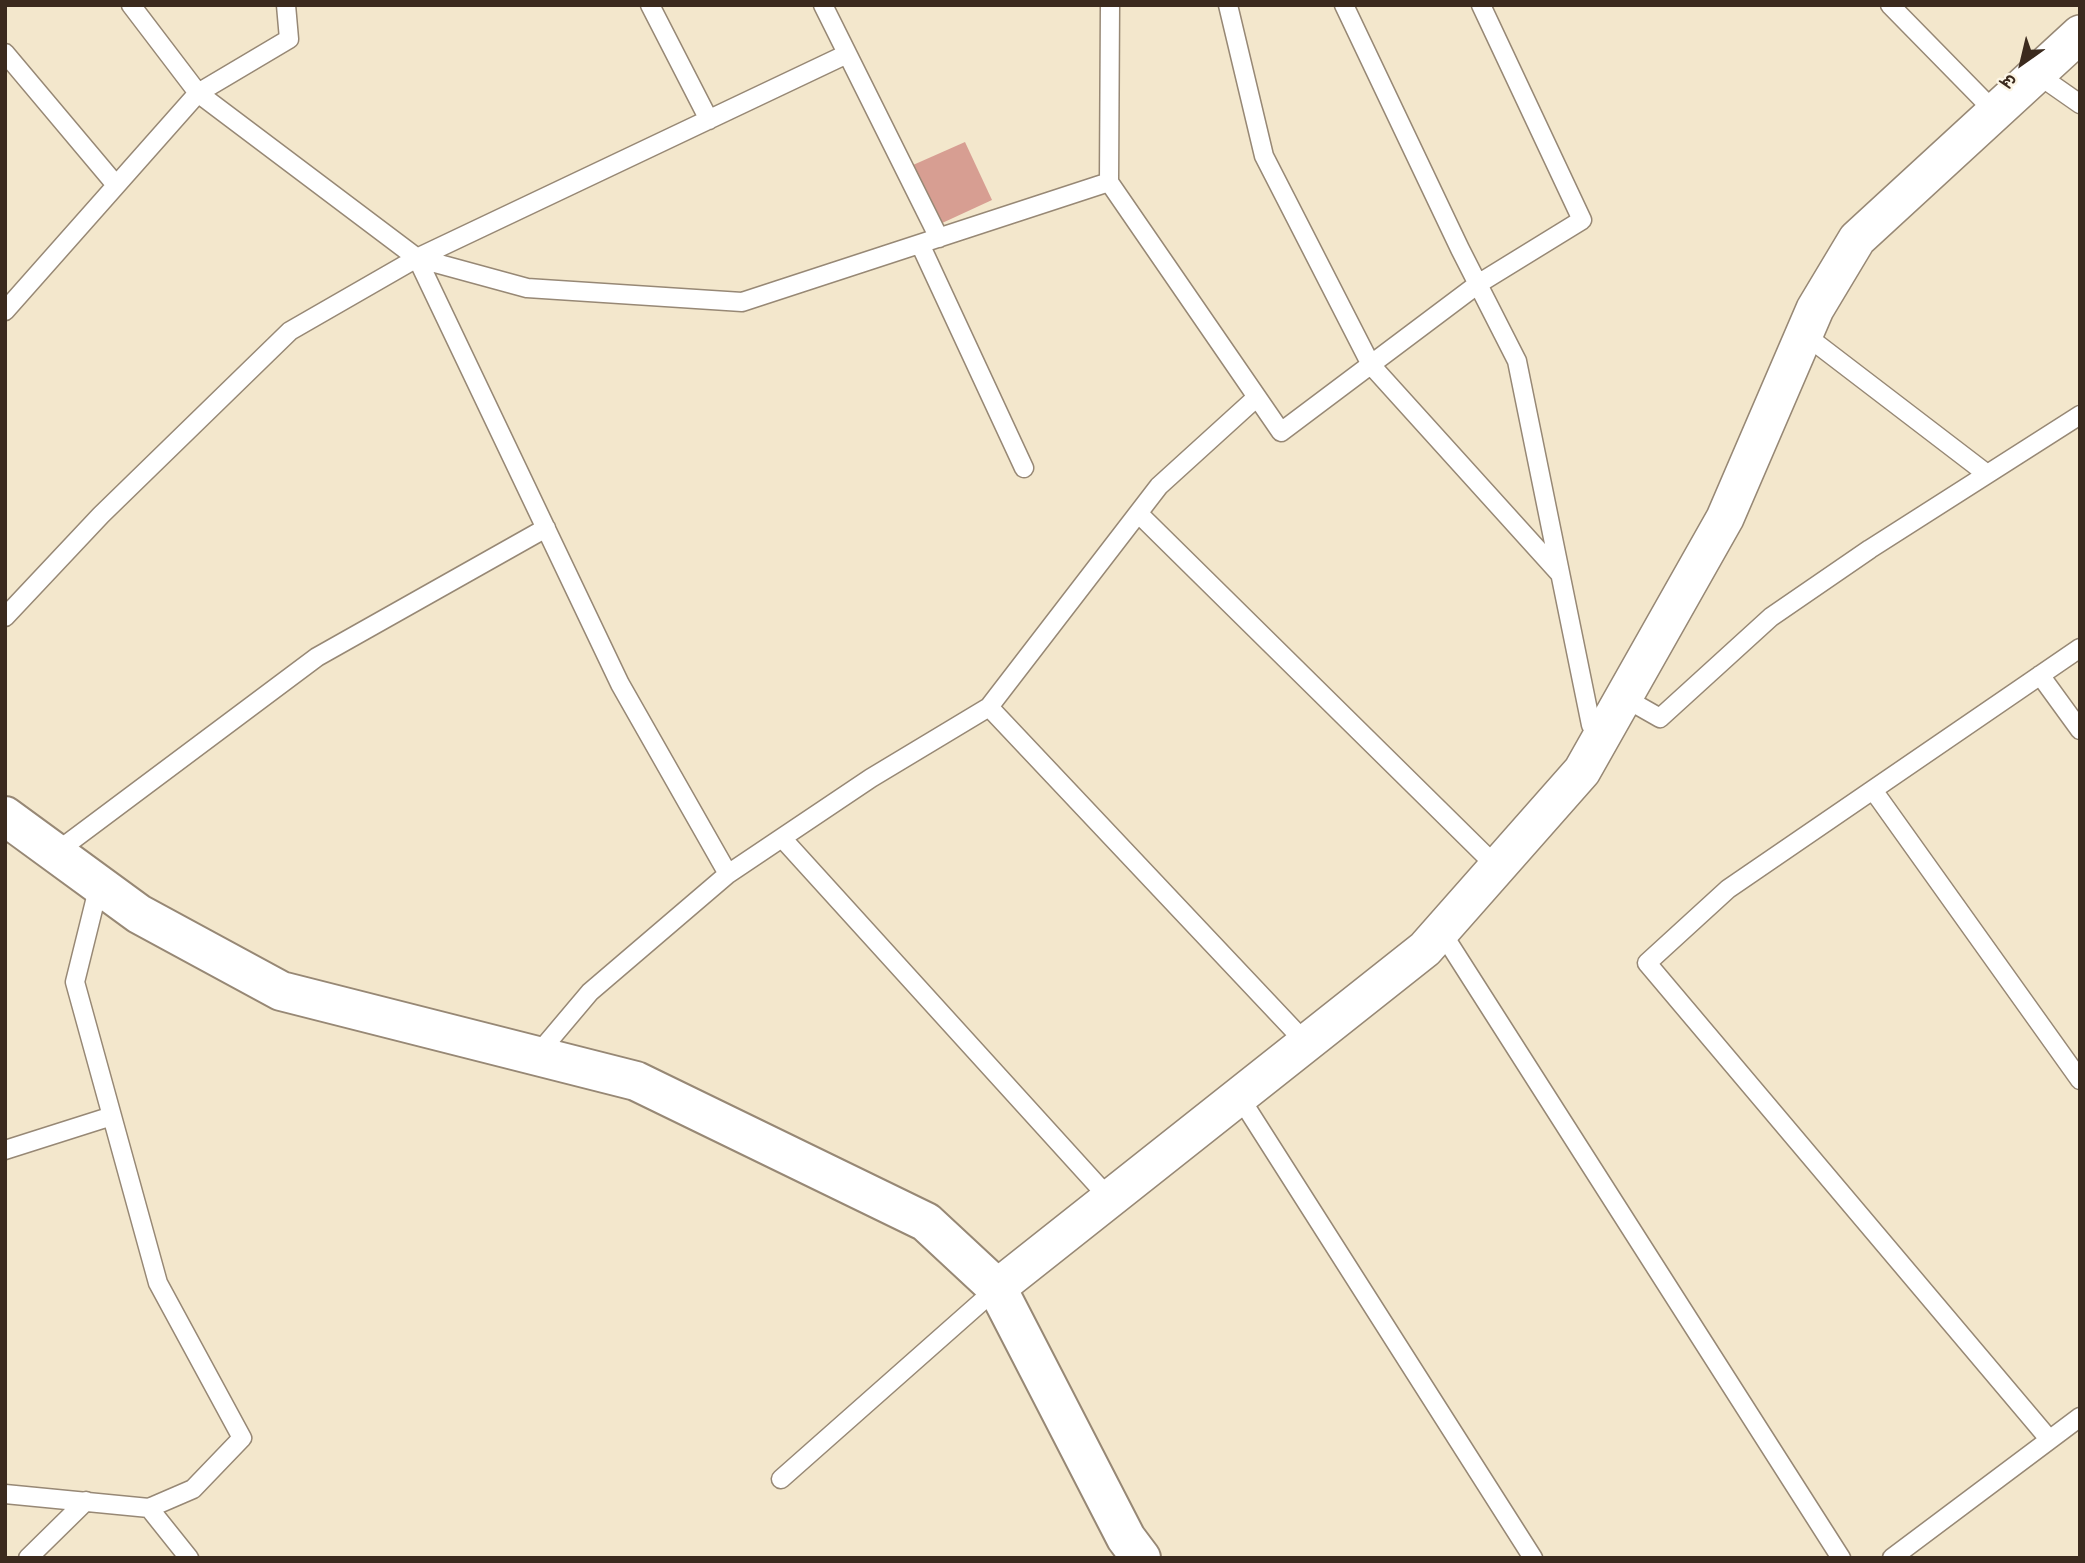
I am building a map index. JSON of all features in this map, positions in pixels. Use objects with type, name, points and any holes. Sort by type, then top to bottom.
[{"type":"street","points":[[997,1288],[1425,949],[1582,771],[1726,518],[1815,309],[1857,239],[2080,34]]},
{"type":"street","points":[[5,817],[139,914],[281,991],[636,1081],[926,1222],[997,1288],[1126,1538],[1141,1558]]},
{"type":"lane","points":[[131,5],[198,93],[417,258],[527,288],[742,302],[1109,182]]},
{"type":"lane","points":[[5,311],[198,93],[289,40],[286,5]]},
{"type":"lane","points":[[650,5],[709,120]]},
{"type":"lane","points":[[822,5],[939,238]]},
{"type":"lane","points":[[1110,5],[1109,182],[1281,432],[1478,284],[1582,220],[1481,5]]},
{"type":"lane","points":[[1228,5],[1264,156],[1371,365],[1560,574]]},
{"type":"lane","points":[[1344,5],[1517,361],[1591,725],[1601,736]]},
{"type":"lane","points":[[1890,5],[1995,112]]},
{"type":"lane","points":[[5,53],[116,185]]},
{"type":"lane","points":[[5,617],[101,515],[290,331],[417,258],[847,54]]},
{"type":"lane","points":[[2037,74],[2080,104]]},
{"type":"lane","points":[[920,244],[1024,468]]},
{"type":"lane","points":[[417,258],[620,684],[728,874]]},
{"type":"lane","points":[[1804,334],[1987,474]]},
{"type":"lane","points":[[536,1056],[590,992],[728,874],[871,778],[989,707],[1159,486],[1257,397]]},
{"type":"lane","points":[[1623,697],[1660,718],[1771,617],[1870,549],[2080,415]]},
{"type":"lane","points":[[1139,514],[1497,867]]},
{"type":"lane","points":[[55,853],[317,657],[546,528]]},
{"type":"lane","points":[[2049,1439],[1647,963],[1728,889],[2080,648]]},
{"type":"lane","points":[[2040,675],[2080,730]]},
{"type":"lane","points":[[989,707],[1306,1044]]},
{"type":"lane","points":[[1873,790],[2080,1080]]},
{"type":"lane","points":[[782,838],[1109,1198]]},
{"type":"lane","points":[[5,1494],[149,1508],[193,1489],[242,1438],[158,1283],[75,982],[99,885]]},
{"type":"lane","points":[[1441,931],[1841,1558]]},
{"type":"lane","points":[[1239,1096],[1533,1558]]},
{"type":"lane","points":[[5,1150],[111,1116]]},
{"type":"lane","points":[[781,1479],[997,1288]]},
{"type":"lane","points":[[1892,1558],[2080,1417]]},
{"type":"lane","points":[[28,1558],[86,1501]]},
{"type":"lane","points":[[149,1508],[188,1558]]},
{"type":"building","points":[[965,142],[992,200],[940,224],[913,165]]}]
